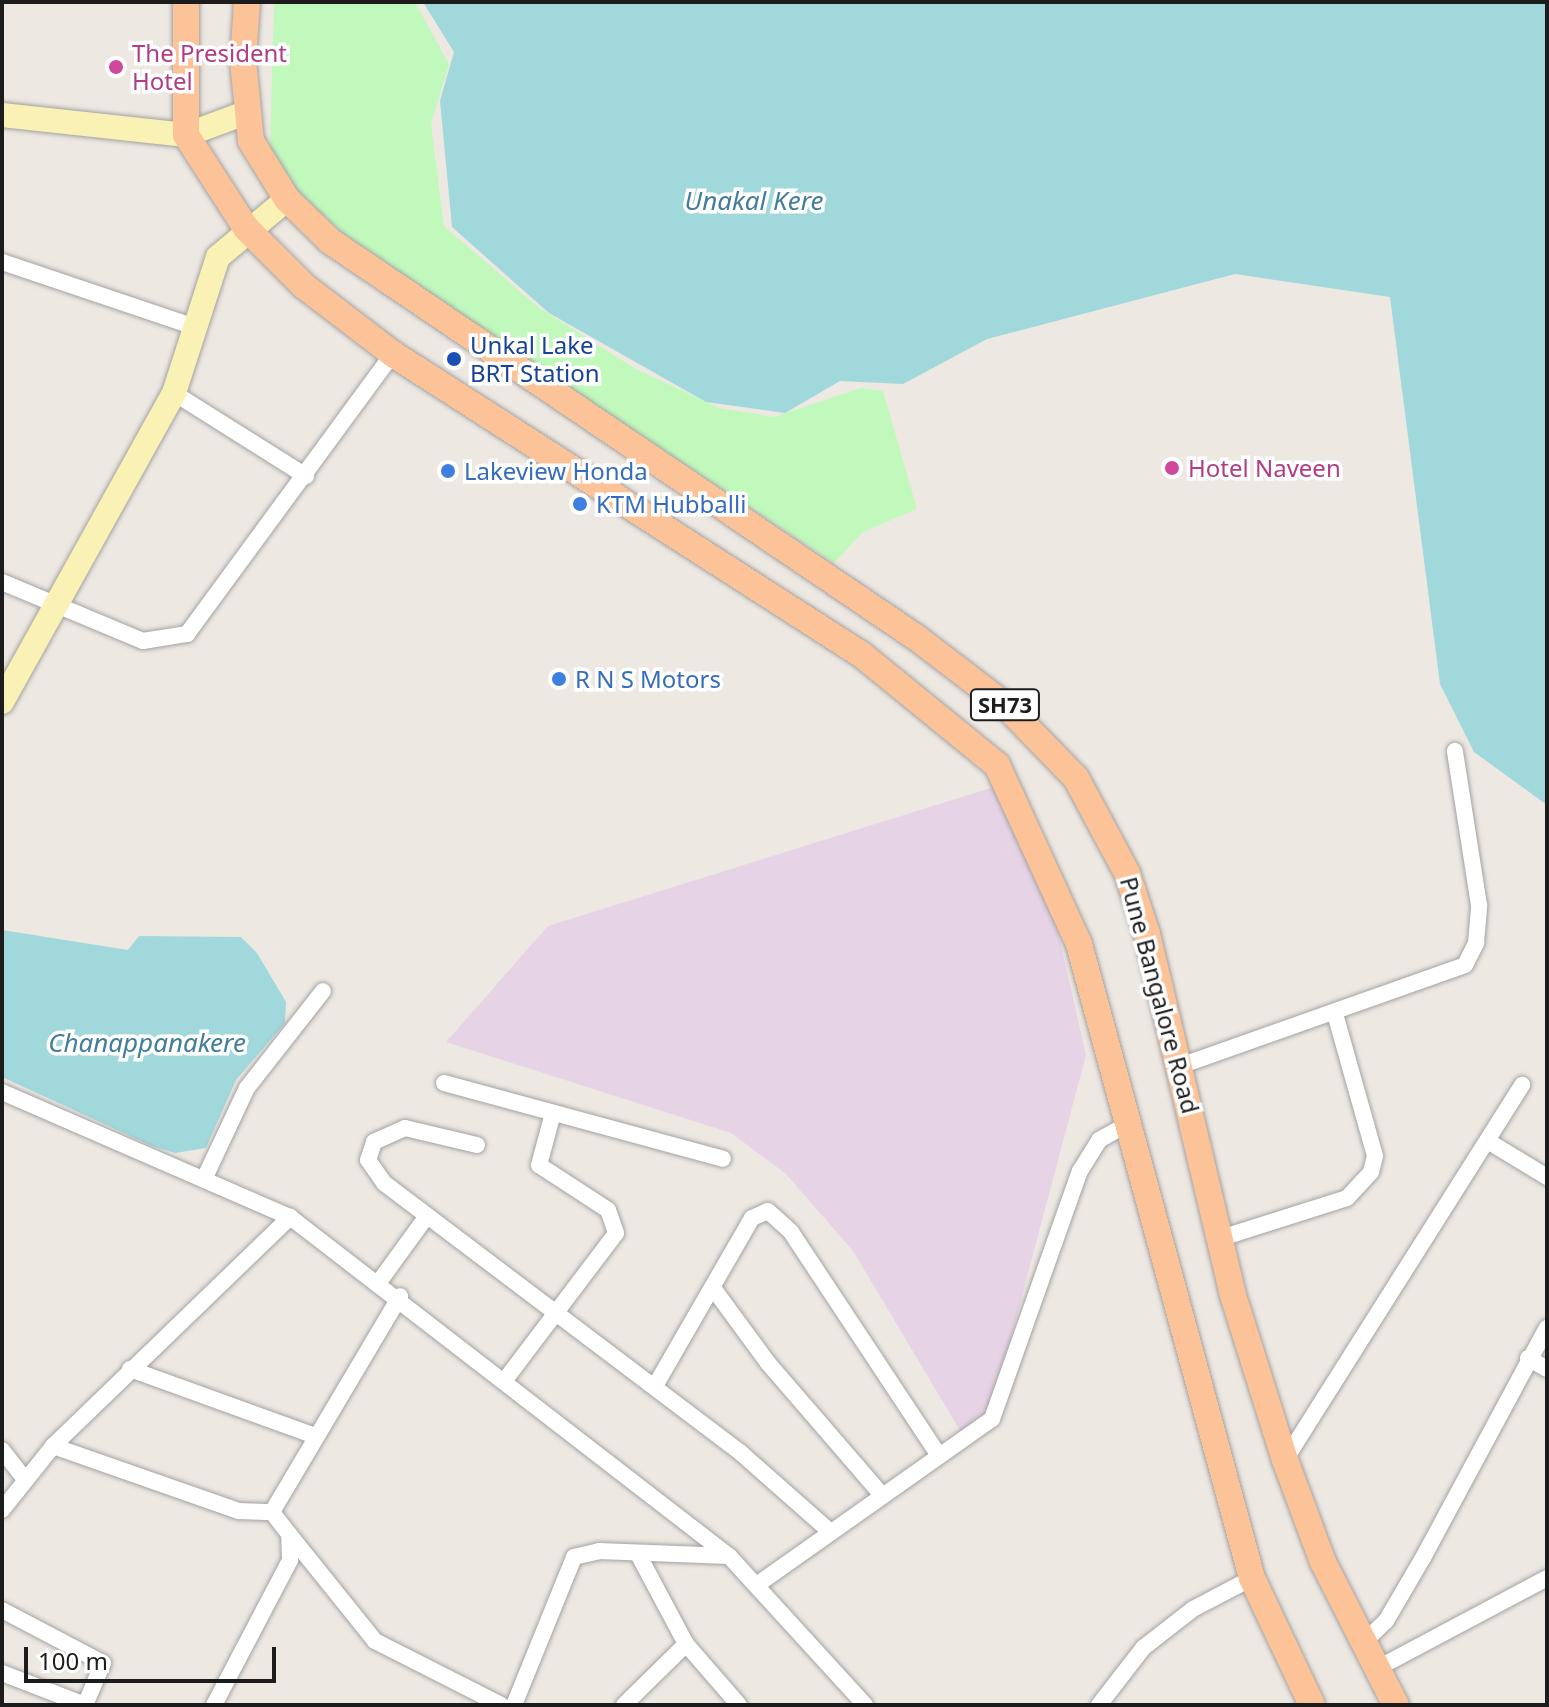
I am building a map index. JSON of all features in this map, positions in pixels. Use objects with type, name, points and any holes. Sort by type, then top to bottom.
[{"type":"main road","points":[[186,2],[186,135]]},
{"type":"main road","name":"Pune Bangalore Road","points":[[247,2],[251,141],[287,199],[330,241],[917,638],[1040,738],[1076,778],[1127,873],[1180,1066],[1221,1238],[1285,1460],[1362,1644],[1396,1705]]},
{"type":"main road","name":"SH73","points":[[186,135],[246,228],[304,286],[393,354],[839,640],[997,765],[1060,890],[1252,1578],[1312,1705]]},
{"type":"street","points":[[2,115],[186,135],[248,112]]},
{"type":"street","points":[[2,702],[174,393],[198,328],[218,257],[246,228],[287,199]]},
{"type":"street","points":[[2,262],[198,328]]},
{"type":"street","points":[[2,582],[143,641],[187,634],[393,354]]},
{"type":"street","points":[[174,393],[306,476]]},
{"type":"street","points":[[1180,1066],[1455,971],[1473,956],[1479,905],[1455,751]]},
{"type":"street","points":[[206,1175],[247,1088],[323,991]]},
{"type":"street","points":[[1221,1238],[1347,1198],[1371,1172],[1375,1156],[1335,1014]]},
{"type":"street","points":[[444,1083],[723,1159]]},
{"type":"street","points":[[1285,1460],[1491,1143],[1522,1085]]},
{"type":"street","points":[[2,1092],[206,1175],[290,1217],[400,1296],[729,1556],[758,1584],[865,1705]]},
{"type":"street","points":[[505,1380],[616,1233],[608,1210],[556,1183],[539,1165],[553,1113]]},
{"type":"street","points":[[758,1584],[828,1530],[992,1419],[1080,1171],[1099,1140],[1126,1125]]},
{"type":"street","points":[[477,1145],[405,1128],[374,1142],[373,1171],[427,1216],[655,1386],[828,1530]]},
{"type":"street","points":[[1491,1143],[1547,1177]]},
{"type":"street","points":[[655,1386],[752,1218],[777,1215],[939,1456]]},
{"type":"street","points":[[379,1282],[427,1216]]},
{"type":"street","points":[[2,1510],[24,1478],[53,1446],[290,1217]]},
{"type":"street","points":[[713,1288],[768,1363],[882,1495]]},
{"type":"street","points":[[272,1512],[400,1296]]},
{"type":"street","points":[[1362,1644],[1424,1556],[1528,1358],[1547,1328]]},
{"type":"street","points":[[1528,1358],[1547,1369]]},
{"type":"street","points":[[130,1369],[315,1436]]},
{"type":"street","points":[[53,1446],[239,1511],[272,1512]]},
{"type":"street","points":[[2,1450],[24,1478]]},
{"type":"street","points":[[272,1512],[375,1641],[501,1705]]},
{"type":"street","points":[[214,1705],[290,1560],[289,1534]]},
{"type":"street","points":[[514,1705],[566,1567],[584,1553],[729,1556]]},
{"type":"street","points":[[638,1554],[686,1644],[739,1705]]},
{"type":"street","points":[[1099,1705],[1143,1648],[1193,1609],[1252,1578]]},
{"type":"street","points":[[1376,1669],[1547,1578]]},
{"type":"street","points":[[2,1610],[103,1663],[85,1705],[2,1673]]},
{"type":"street","points":[[624,1705],[686,1644]]},
{"type":"shaded area","points":[[994,787],[1044,870],[1086,1055],[985,1435],[964,1437],[853,1251],[786,1174],[731,1133],[446,1042],[548,926]]},
{"type":"green space","points":[[274,2],[415,2],[449,64],[431,124],[444,226],[538,307],[634,368],[719,408],[774,417],[861,388],[883,391],[917,509],[863,532],[834,563],[372,258],[297,193],[270,150]]},
{"type":"water","name":"Unakal Kere","points":[[423,2],[1547,2],[1547,805],[1474,752],[1440,684],[1390,297],[1235,274],[987,339],[903,384],[840,381],[785,413],[706,402],[549,313],[452,227],[440,101],[454,52]]},
{"type":"water","name":"Chanappanakere","points":[[2,930],[128,950],[139,936],[241,937],[257,953],[286,1002],[285,1023],[236,1080],[206,1148],[175,1153],[152,1146],[2,1077]]},
{"type":"place","name":"The President Hotel","points":[[116,67]]},
{"type":"place","name":"Unkal Lake BRT Station","points":[[454,359]]},
{"type":"place","name":"Hotel Naveen","points":[[1172,468]]},
{"type":"place","name":"Lakeview Honda","points":[[448,471]]},
{"type":"place","name":"KTM Hubballi","points":[[580,504]]},
{"type":"place","name":"R N S Motors","points":[[559,679]]}]
